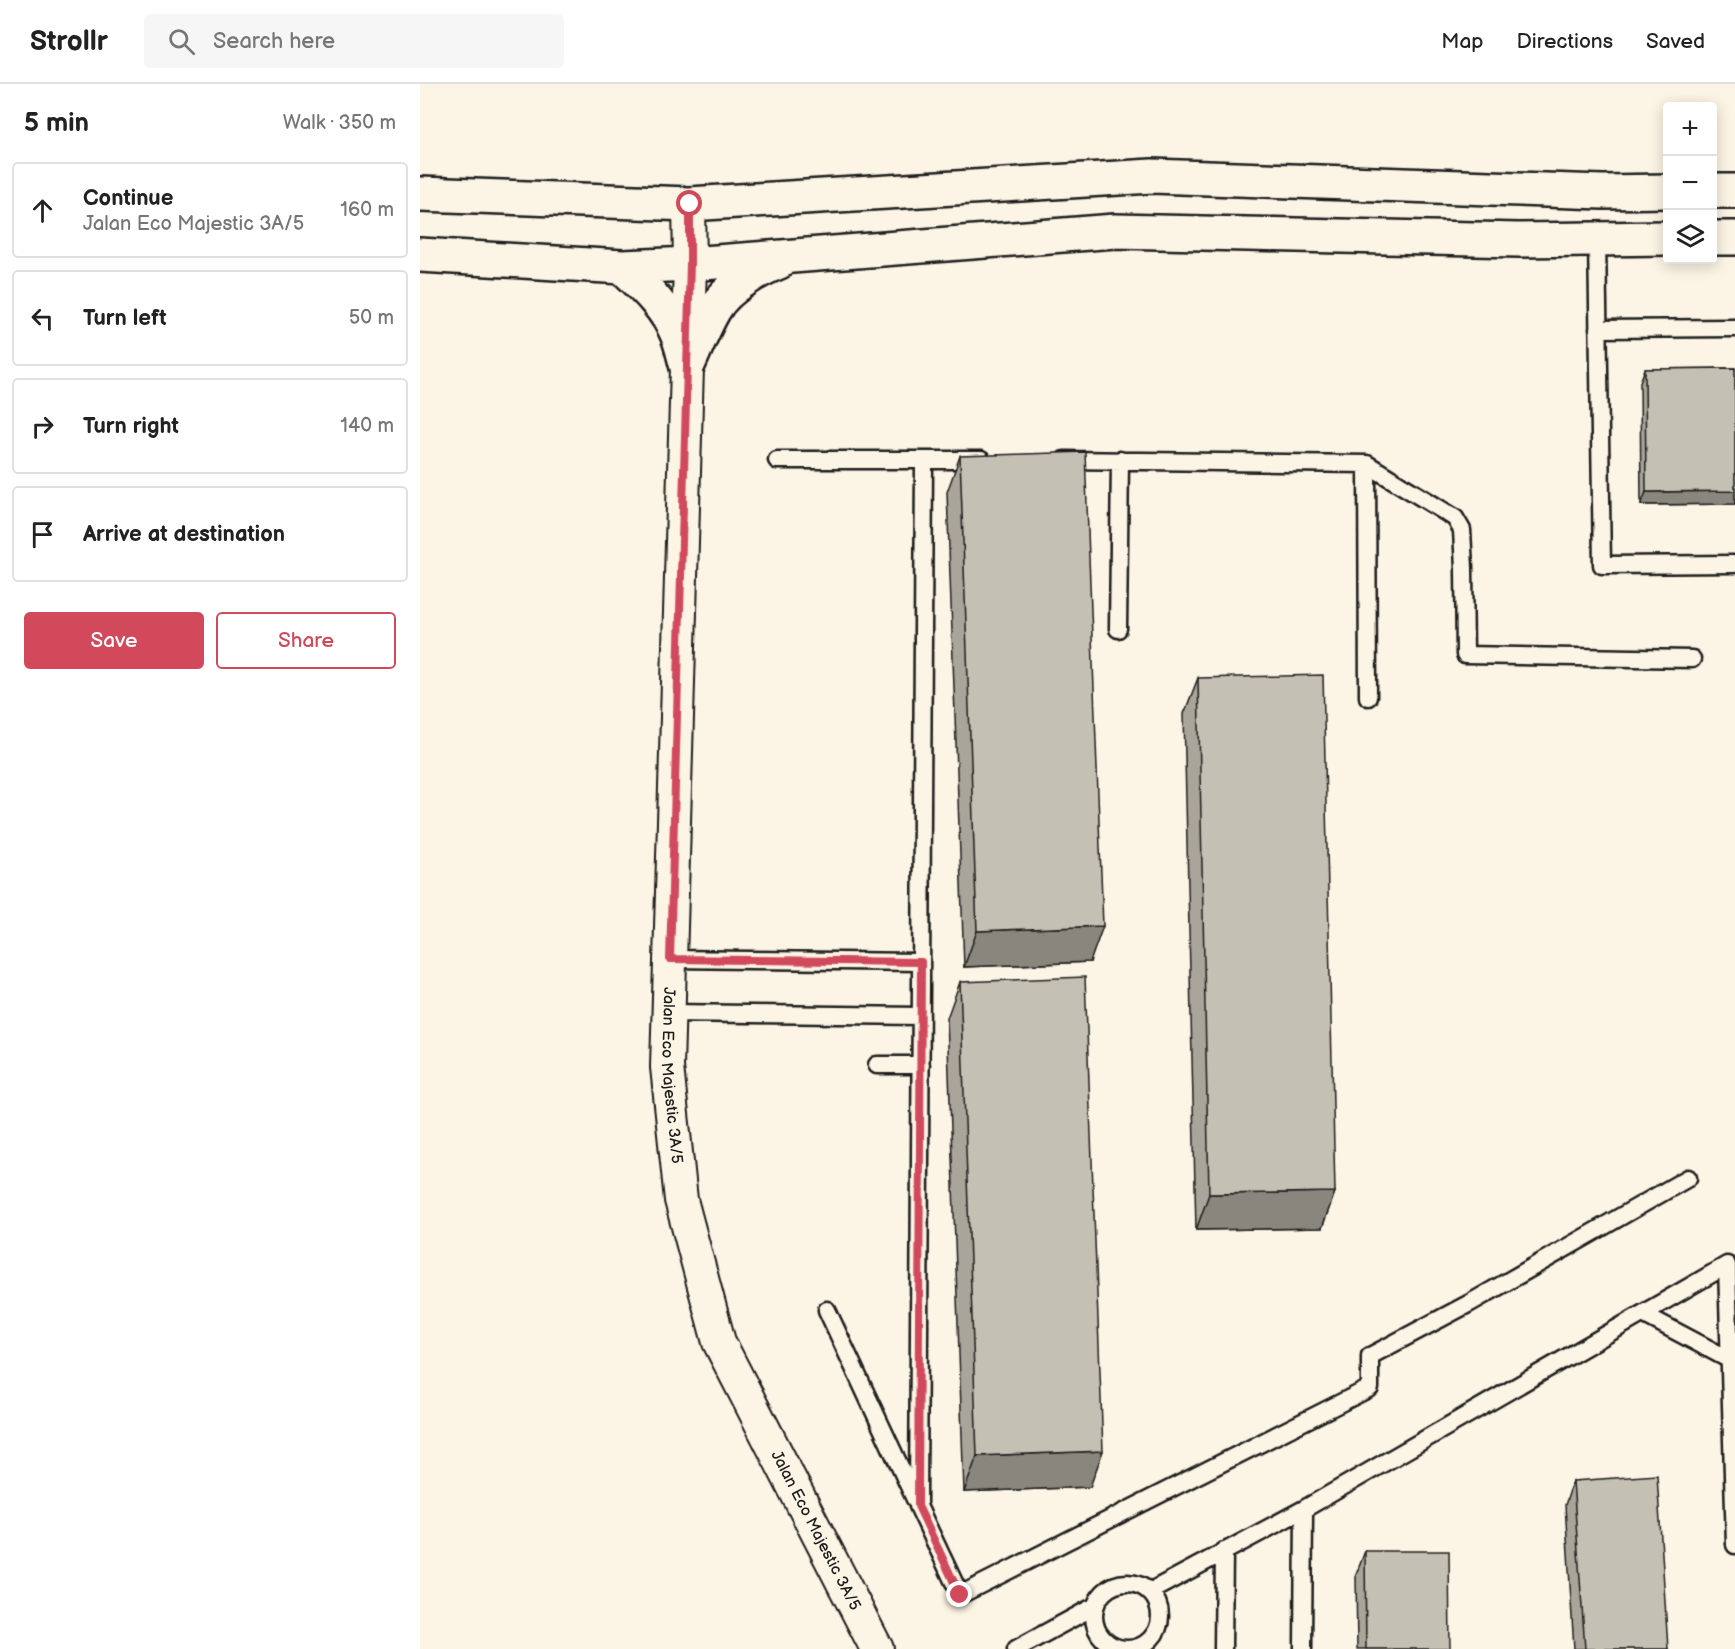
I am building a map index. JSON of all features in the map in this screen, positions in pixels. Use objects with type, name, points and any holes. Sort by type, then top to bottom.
[{"type":"street","points":[[420,194],[690,204],[1152,176],[1603,192],[1663,191]]},
{"type":"street","points":[[1717,191],[1735,190]]},
{"type":"street","name":"Jalan Eco Majestic 3A/5","points":[[690,204],[667,1067],[681,1200],[719,1342],[877,1649]]},
{"type":"street","points":[[420,255],[623,267],[690,264],[1115,231],[1519,240],[1663,238]]},
{"type":"street","points":[[1717,238],[1735,238]]},
{"type":"street","points":[[687,367],[716,306],[740,283],[762,268],[791,256]]},
{"type":"street","points":[[623,267],[666,314],[678,336],[687,367]]},
{"type":"lane","points":[[1597,239],[1602,565],[1735,564]]},
{"type":"lane","points":[[1598,329],[1735,328]]},
{"type":"lane","points":[[777,460],[993,460]]},
{"type":"lane","points":[[918,1506],[924,460]]},
{"type":"lane","points":[[1051,460],[1367,464],[1455,518],[1462,530],[1465,654],[1692,659]]},
{"type":"lane","points":[[1118,629],[1120,460]]},
{"type":"lane","points":[[1367,464],[1368,697]]},
{"type":"lane","points":[[670,959],[921,962]]},
{"type":"lane","points":[[668,1013],[921,1016]]},
{"type":"lane","points":[[877,1065],[921,1065]]},
{"type":"lane","points":[[827,1310],[960,1595],[1370,1388],[1370,1356],[1470,1303],[1688,1178]]},
{"type":"lane","points":[[1149,1592],[1304,1509],[1643,1314],[1731,1266],[1730,1360],[1735,1545]]},
{"type":"lane","points":[[1643,1314],[1730,1360]]},
{"type":"lane","points":[[1303,1649],[1304,1509]]},
{"type":"lane","points":[[1223,1649],[1224,1551]]},
{"type":"lane","points":[[1130,1583],[1149,1592],[1159,1610],[1160,1620],[1151,1644],[1121,1649],[1108,1647],[1096,1628],[1095,1606],[1109,1588],[1119,1584],[1130,1583]]},
{"type":"lane","points":[[1016,1649],[1095,1606]]},
{"type":"building","points":[[1735,368],[1735,491],[1646,492],[1645,369]]},
{"type":"building","points":[[1085,452],[1103,926],[977,931],[960,456]]},
{"type":"building","points":[[1323,675],[1335,1192],[1209,1194],[1198,678]]},
{"type":"building","points":[[1085,977],[1103,1451],[977,1456],[960,982]]},
{"type":"building","points":[[1657,1475],[1668,1649],[1585,1649],[1573,1481]]},
{"type":"building","points":[[1365,1551],[1449,1551],[1450,1649],[1366,1649]]},
{"type":"route","points":[[690,204],[670,959],[921,962],[918,1506],[960,1595]]}]
